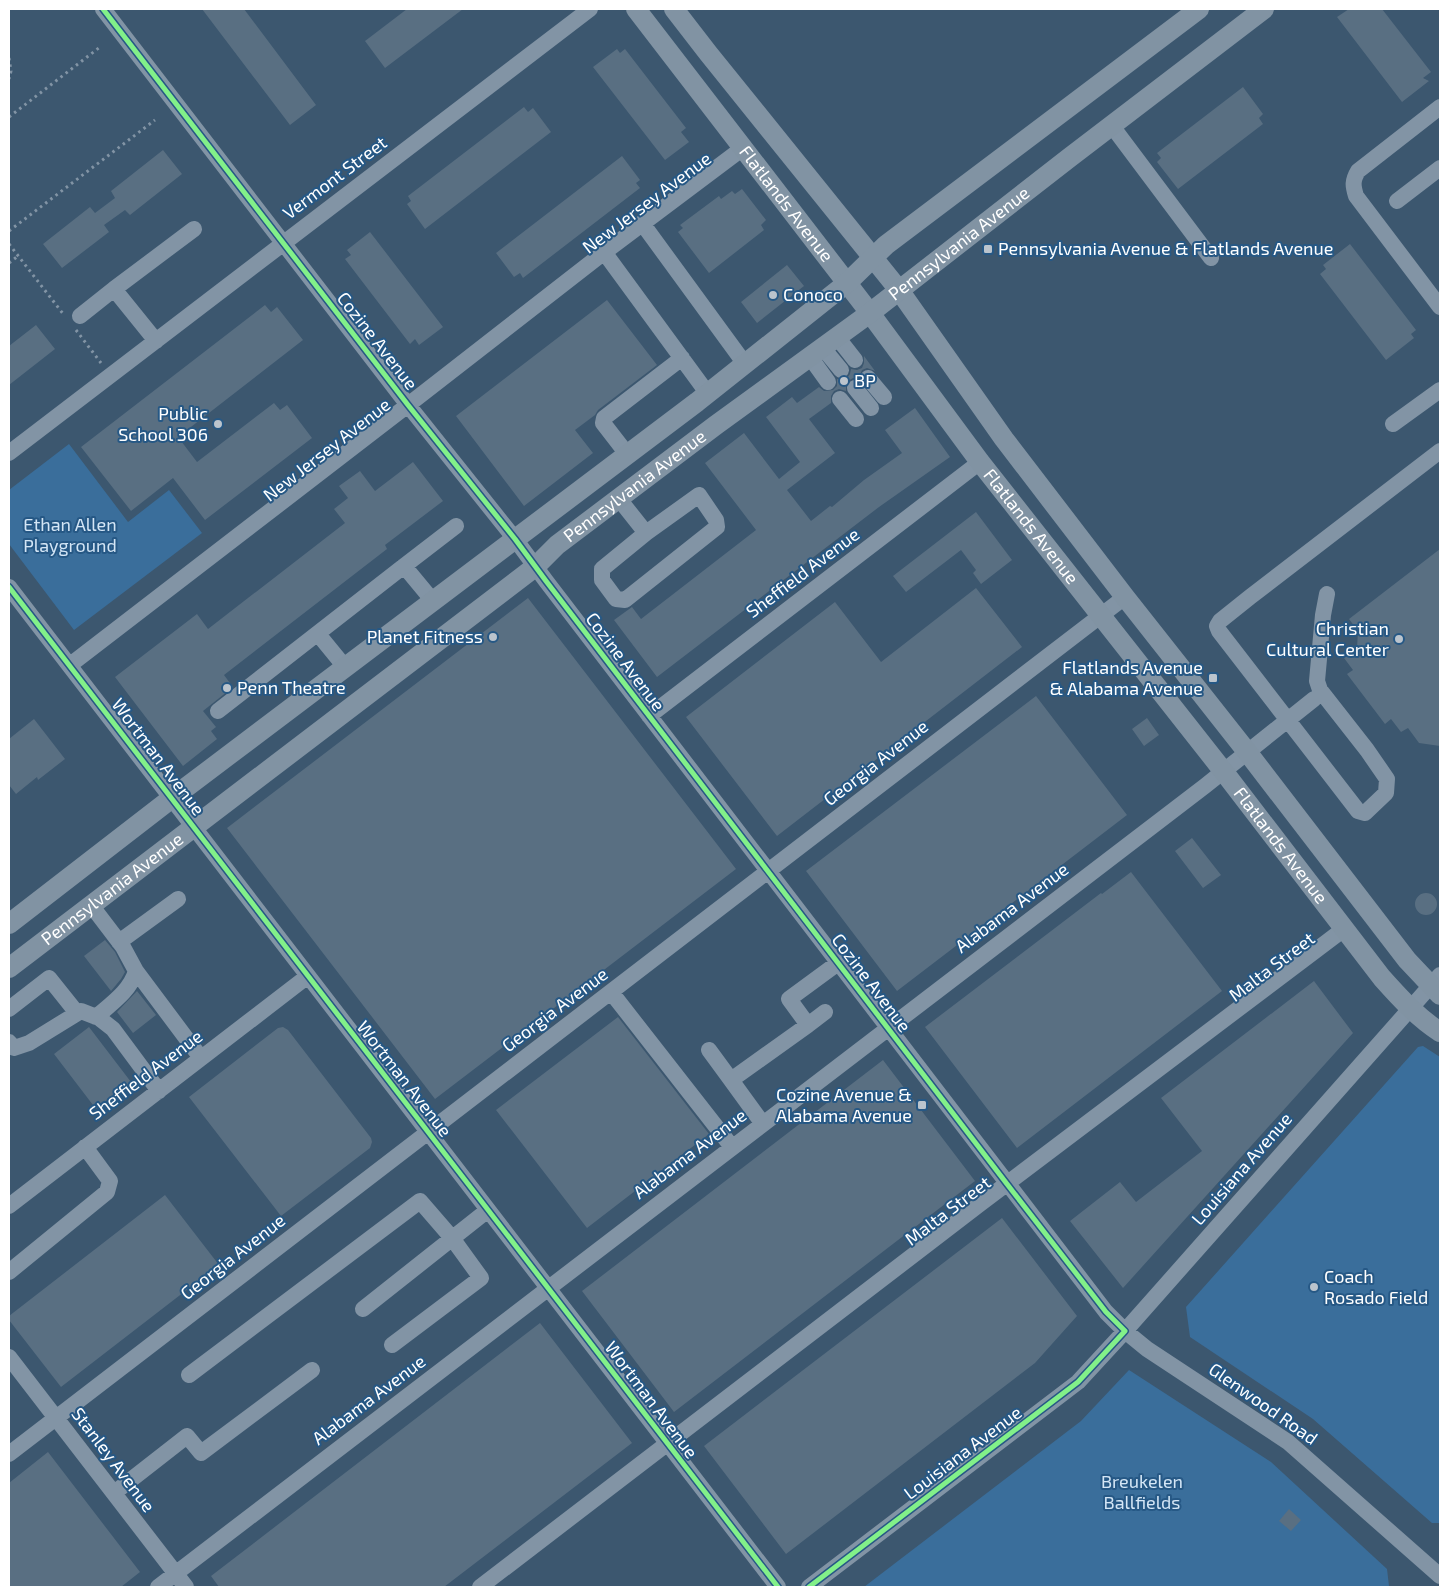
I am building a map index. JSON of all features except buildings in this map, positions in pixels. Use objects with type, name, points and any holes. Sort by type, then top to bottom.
[{"type":"main road","name":"Flatlands Avenue","points":[[636,9],[870,313],[980,462],[1224,772],[1382,978],[1398,996],[1440,1032]]},
{"type":"main road","name":"Flatlands Avenue","points":[[674,9],[899,290],[1004,440],[1401,953],[1437,985]]},
{"type":"main road","name":"Pennsylvania Avenue","points":[[9,924],[172,798],[708,394],[847,284],[886,246],[1043,125],[1199,9]]},
{"type":"main road","name":"Pennsylvania Avenue","points":[[9,968],[534,567],[557,546],[870,313],[1264,9]]},
{"type":"street","name":"Cozine Avenue","points":[[103,9],[408,405],[515,538],[534,567],[1007,1184],[1106,1312],[1125,1331]]},
{"type":"street","name":"Vermont Street","points":[[9,453],[590,9]]},
{"type":"street","points":[[1440,107],[1358,171],[1353,179],[1353,187],[1356,196],[1440,307]]},
{"type":"street","points":[[1112,126],[1210,258]]},
{"type":"street","name":"New Jersey Avenue","points":[[70,665],[604,252],[743,148]]},
{"type":"street","points":[[1397,201],[1440,168]]},
{"type":"street","points":[[642,223],[745,364]]},
{"type":"street","points":[[72,319],[114,290],[194,229]]},
{"type":"street","points":[[604,252],[708,394]]},
{"type":"street","points":[[114,290],[156,341]]},
{"type":"street","points":[[823,347],[855,360]]},
{"type":"street","points":[[823,347],[841,370]]},
{"type":"street","points":[[823,347],[828,382]]},
{"type":"street","points":[[627,454],[603,423],[604,418],[682,358]]},
{"type":"street","points":[[868,378],[884,397]]},
{"type":"street","points":[[855,388],[871,408]]},
{"type":"street","points":[[1393,424],[1440,390]]},
{"type":"street","points":[[840,398],[856,419]]},
{"type":"street","points":[[1327,594],[1323,615],[1317,681],[1320,690],[1387,779],[1387,787],[1383,797],[1365,812],[1358,811],[1217,626],[1220,621],[1250,597],[1440,452]]},
{"type":"street","name":"Sheffield Avenue","points":[[649,716],[980,462]]},
{"type":"street","points":[[699,495],[716,520],[717,527],[625,600],[616,599],[602,580],[602,570],[646,533],[699,495]]},
{"type":"street","points":[[619,499],[646,533]]},
{"type":"street","points":[[218,711],[456,526]]},
{"type":"street","points":[[404,566],[433,601]]},
{"type":"street","name":"Wortman Avenue","points":[[9,587],[666,1444],[778,1587]]},
{"type":"street","name":"Georgia Avenue","points":[[9,1454],[1125,597]]},
{"type":"street","points":[[318,634],[345,667]]},
{"type":"street","name":"Alabama Avenue","points":[[158,1587],[1224,772],[1314,698]]},
{"type":"street","points":[[119,942],[178,899]]},
{"type":"street","points":[[91,905],[119,942],[136,971],[201,1058]]},
{"type":"street","name":"Malta Street","points":[[480,1587],[1344,929]]},
{"type":"street","points":[[808,1025],[789,999],[838,963]]},
{"type":"street","points":[[96,1017],[128,989],[136,971]]},
{"type":"street","name":"Sheffield Avenue","points":[[9,1206],[308,976]]},
{"type":"street","points":[[9,1009],[49,978],[77,1013]]},
{"type":"street","name":"Louisiana Avenue","points":[[809,1587],[1078,1382],[1411,1007],[1437,985]]},
{"type":"street","points":[[611,992],[732,1147]]},
{"type":"street","points":[[11,1045],[29,1043],[81,1011],[96,1017],[113,1029],[159,1091]]},
{"type":"street","points":[[731,1080],[824,1012]]},
{"type":"street","points":[[709,1050],[763,1124]]},
{"type":"street","points":[[9,1272],[107,1192],[110,1182],[85,1148]]},
{"type":"street","points":[[189,1375],[420,1201],[452,1238],[481,1278],[392,1345]]},
{"type":"street","points":[[363,1309],[488,1210]]},
{"type":"street","name":"Glenwood Road","points":[[1125,1331],[1147,1349],[1288,1442],[1440,1576]]},
{"type":"street","name":"Stanley Avenue","points":[[9,1357],[186,1587]]},
{"type":"street","points":[[114,1493],[187,1436],[201,1453],[312,1370]]},
{"type":"path","points":[[9,117],[100,48]]},
{"type":"path","points":[[9,58],[9,79]]},
{"type":"path","points":[[9,231],[155,120]]},
{"type":"path","points":[[9,244],[72,319],[110,375]]},
{"type":"path","points":[[9,263],[18,256]]},
{"type":"green space","name":"Ethan Allen Playground","points":[[69,444],[128,522],[169,490],[202,533],[74,630],[9,544],[9,490]]},
{"type":"green space","points":[[1423,1046],[1440,1057],[1440,1523],[1432,1523],[1313,1419],[1190,1337],[1186,1307],[1418,1047]]},
{"type":"green space","name":"Breukelen Ballfields","points":[[1129,1370],[1271,1462],[1387,1569],[1389,1586],[864,1587],[1081,1421]]},
{"type":"cycle path","points":[[103,9],[408,405],[515,539],[1007,1184],[1106,1312],[1125,1331],[1078,1382],[809,1587]]},
{"type":"cycle path","points":[[9,587],[778,1587]]},
{"type":"place","name":"Pennsylvania Avenue & Flatlands Avenue","points":[[988,249]]},
{"type":"place","name":"Conoco","points":[[773,295]]},
{"type":"place","name":"BP","points":[[844,381]]},
{"type":"place","name":"Public School 306","points":[[218,424]]},
{"type":"place","name":"Planet Fitness","points":[[493,637]]},
{"type":"place","name":"Christian Cultural Center","points":[[1399,639]]},
{"type":"place","name":"Flatlands Avenue & Alabama Avenue","points":[[1213,678]]},
{"type":"place","name":"Penn Theatre","points":[[227,688]]},
{"type":"place","name":"Cozine Avenue & Alabama Avenue","points":[[922,1105]]},
{"type":"place","name":"Coach Rosado Field","points":[[1314,1287]]}]
